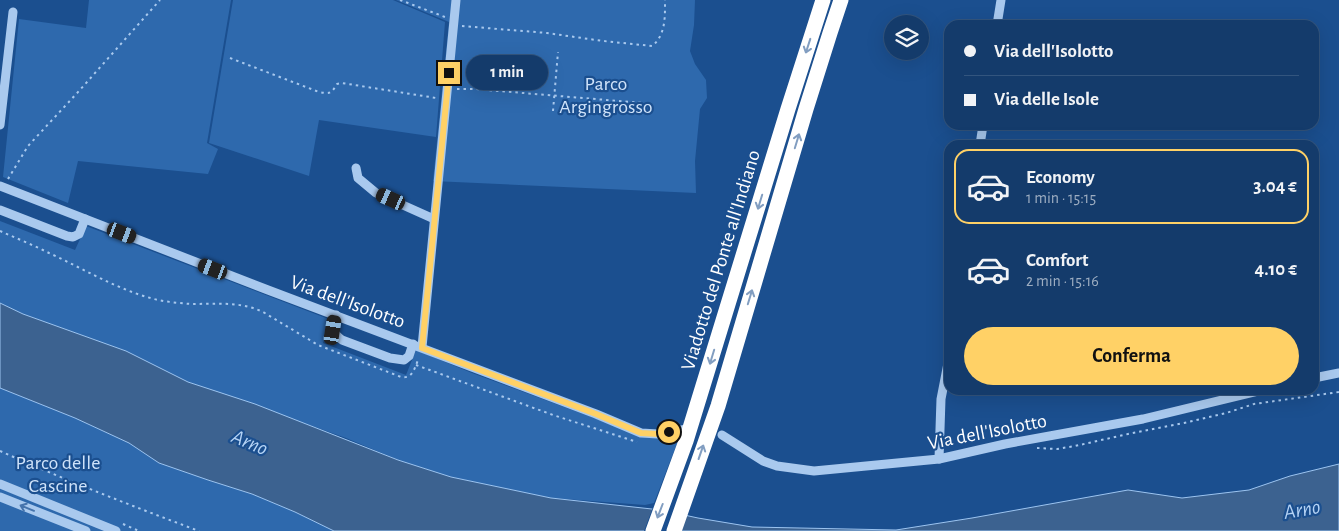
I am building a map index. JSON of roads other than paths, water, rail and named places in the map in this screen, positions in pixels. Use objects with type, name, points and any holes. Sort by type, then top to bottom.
[{"type":"highway","name":"Viadotto del Ponte all'Indiano","points":[[653,531],[686,441],[823,0]]},
{"type":"highway","name":"Viadotto del Ponte all'Indiano","points":[[674,531],[718,406],[841,0]]},
{"type":"street","points":[[336,315],[333,330],[335,335],[342,340],[390,358],[404,360],[418,346],[434,219],[456,0]]},
{"type":"street","points":[[998,20],[1000,0]]},
{"type":"street","points":[[0,126],[14,12]]},
{"type":"street","points":[[356,168],[358,178],[376,193],[434,219]]},
{"type":"street","name":"Via dell'Isolotto","points":[[2,187],[596,414],[641,433],[658,434],[687,429]]},
{"type":"street","points":[[0,210],[73,237],[79,234],[85,219]]},
{"type":"street","points":[[1319,377],[1339,373]]},
{"type":"street","points":[[939,460],[941,399],[944,384]]},
{"type":"street","name":"Via dell'Isolotto","points":[[722,435],[763,462],[777,466],[814,471],[939,460],[997,446],[1143,419],[1242,395]]},
{"type":"street","points":[[0,484],[116,531]]},
{"type":"street","points":[[0,497],[86,531]]},
{"type":"street","points":[[53,518],[58,508]]},
{"type":"water","name":"Arno","points":[[0,303],[23,314],[126,351],[188,382],[255,404],[398,460],[451,477],[551,498],[661,510],[752,527],[896,530],[1128,490],[1182,498],[1249,490],[1290,476],[1339,464],[1339,531],[334,531],[252,494],[159,463],[129,443],[75,418],[0,388]]},
{"type":"park label","name":"Parco Argingrosso","points":[[606,94]]},
{"type":"park label","name":"Parco delle Cascine","points":[[58,474]]}]
